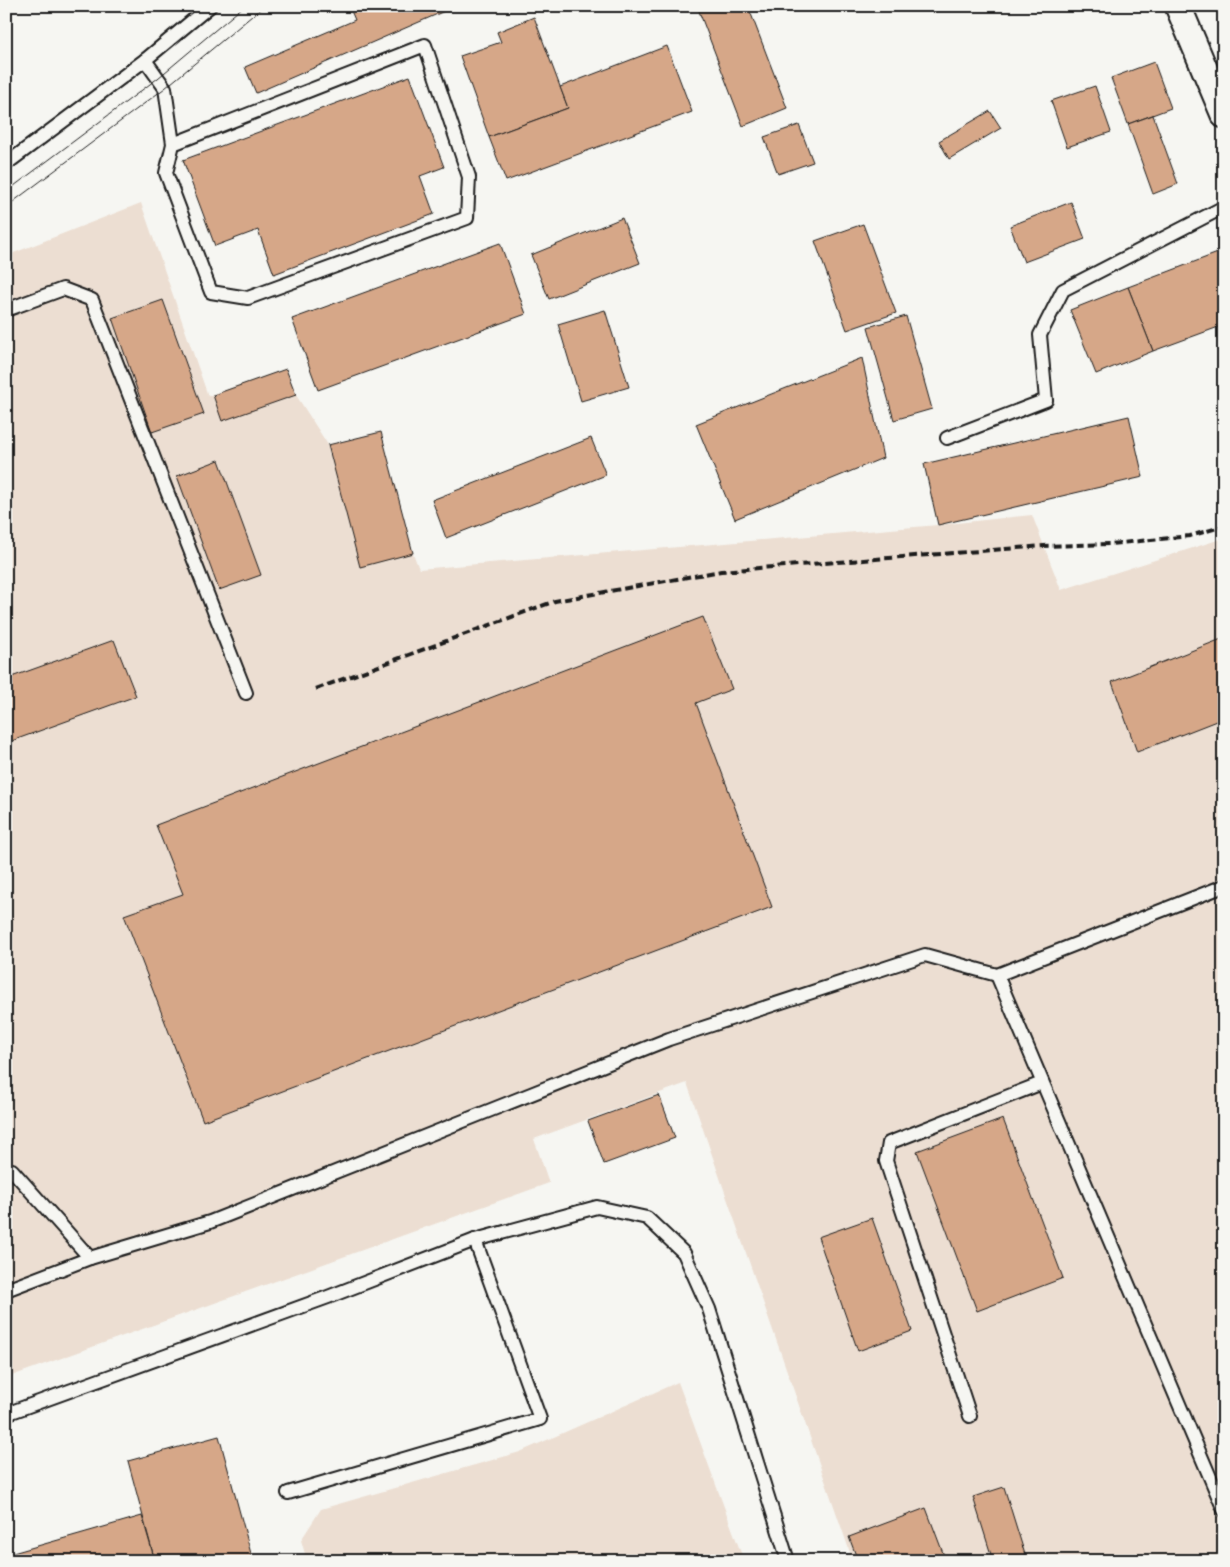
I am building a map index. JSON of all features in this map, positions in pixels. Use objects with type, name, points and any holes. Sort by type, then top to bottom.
[{"type":"street","points":[[1178,6],[1224,115]]},
{"type":"lane","points":[[6,164],[145,60],[210,6]]},
{"type":"lane","points":[[145,60],[165,88],[172,144],[166,173],[211,292],[248,298],[467,218],[469,177],[425,45],[172,144]]},
{"type":"lane","points":[[947,438],[1046,400],[1040,335],[1063,290],[1224,207]]},
{"type":"lane","points":[[6,310],[63,289],[92,300],[246,693]]},
{"type":"lane","points":[[6,1290],[90,1258],[210,1222],[669,1039],[925,955],[997,975],[1224,886]]},
{"type":"lane","points":[[997,975],[1224,1510]]},
{"type":"lane","points":[[970,1416],[886,1161],[889,1143],[1042,1084]]},
{"type":"lane","points":[[12,1170],[90,1258]]},
{"type":"lane","points":[[6,1414],[328,1297],[475,1240],[597,1207],[647,1218],[684,1253],[709,1309],[788,1561]]},
{"type":"lane","points":[[288,1493],[540,1419],[475,1240]]},
{"type":"shaded area","points":[[141,203],[208,396],[286,369],[296,395],[328,445],[381,432],[413,553],[419,569],[938,525],[1032,515],[1061,590],[1224,538],[1224,1561],[853,1561],[687,1083],[534,1139],[549,1183],[6,1378],[6,256]]},
{"type":"shaded area","points":[[678,1382],[744,1561],[307,1561],[301,1540],[321,1509],[520,1452]]},
{"type":"building","points":[[349,6],[456,6],[256,93],[245,67],[355,20]]},
{"type":"building","points":[[697,6],[748,6],[787,108],[743,126]]},
{"type":"building","points":[[534,17],[568,108],[489,137],[460,56],[501,42],[497,32]]},
{"type":"building","points":[[667,46],[692,112],[506,181],[489,137],[568,108],[560,87]]},
{"type":"building","points":[[1154,62],[1171,108],[1128,124],[1111,78]]},
{"type":"building","points":[[410,76],[444,167],[420,176],[434,214],[274,274],[258,230],[215,246],[183,160]]},
{"type":"building","points":[[1095,86],[1111,132],[1067,147],[1051,101]]},
{"type":"building","points":[[990,111],[1001,128],[949,159],[939,141]]},
{"type":"building","points":[[1153,115],[1178,184],[1153,194],[1128,124]]},
{"type":"building","points":[[799,125],[813,162],[778,174],[764,137]]},
{"type":"building","points":[[1071,202],[1085,239],[1024,262],[1010,226]]},
{"type":"building","points":[[622,218],[640,263],[549,299],[531,255]]},
{"type":"building","points":[[863,224],[896,313],[847,330],[815,241]]},
{"type":"building","points":[[500,243],[526,314],[318,390],[292,319]]},
{"type":"building","points":[[1223,251],[1224,325],[1153,351],[1128,287]]},
{"type":"building","points":[[1128,287],[1153,351],[1096,374],[1070,310]]},
{"type":"building","points":[[163,300],[204,414],[152,432],[112,318]]},
{"type":"building","points":[[605,310],[629,387],[581,401],[558,324]]},
{"type":"building","points":[[906,316],[932,409],[894,420],[868,327]]},
{"type":"building","points":[[862,358],[883,458],[735,519],[696,424]]},
{"type":"building","points":[[286,369],[296,395],[222,421],[213,395]]},
{"type":"building","points":[[1129,416],[1143,477],[938,525],[924,464]]},
{"type":"building","points":[[381,432],[413,553],[360,567],[328,445]]},
{"type":"building","points":[[591,438],[606,475],[446,538],[432,500]]},
{"type":"building","points":[[219,460],[261,575],[219,590],[177,476]]},
{"type":"building","points":[[703,617],[732,689],[696,703],[772,907],[203,1121],[124,915],[183,894],[156,825]]},
{"type":"building","points":[[1224,638],[1224,718],[1137,752],[1112,682]]},
{"type":"building","points":[[114,640],[136,696],[6,743],[6,679]]},
{"type":"building","points":[[659,1095],[675,1138],[604,1164],[588,1121]]},
{"type":"building","points":[[1003,1119],[1063,1278],[977,1311],[917,1151]]},
{"type":"building","points":[[872,1218],[912,1331],[858,1351],[818,1237]]},
{"type":"building","points":[[219,1436],[253,1561],[155,1561],[128,1461]]},
{"type":"building","points":[[1004,1487],[1027,1561],[993,1561],[973,1497]]},
{"type":"building","points":[[926,1508],[946,1561],[858,1561],[849,1537]]},
{"type":"building","points":[[142,1516],[155,1561],[6,1561],[6,1555]]},
{"type":"tram line","points":[[6,192],[158,78],[244,6]]},
{"type":"tram line","points":[[6,207],[165,88],[264,6]]},
{"type":"railway","points":[[316,689],[555,601],[721,571],[1044,546],[1111,544],[1190,536],[1224,526]]}]
